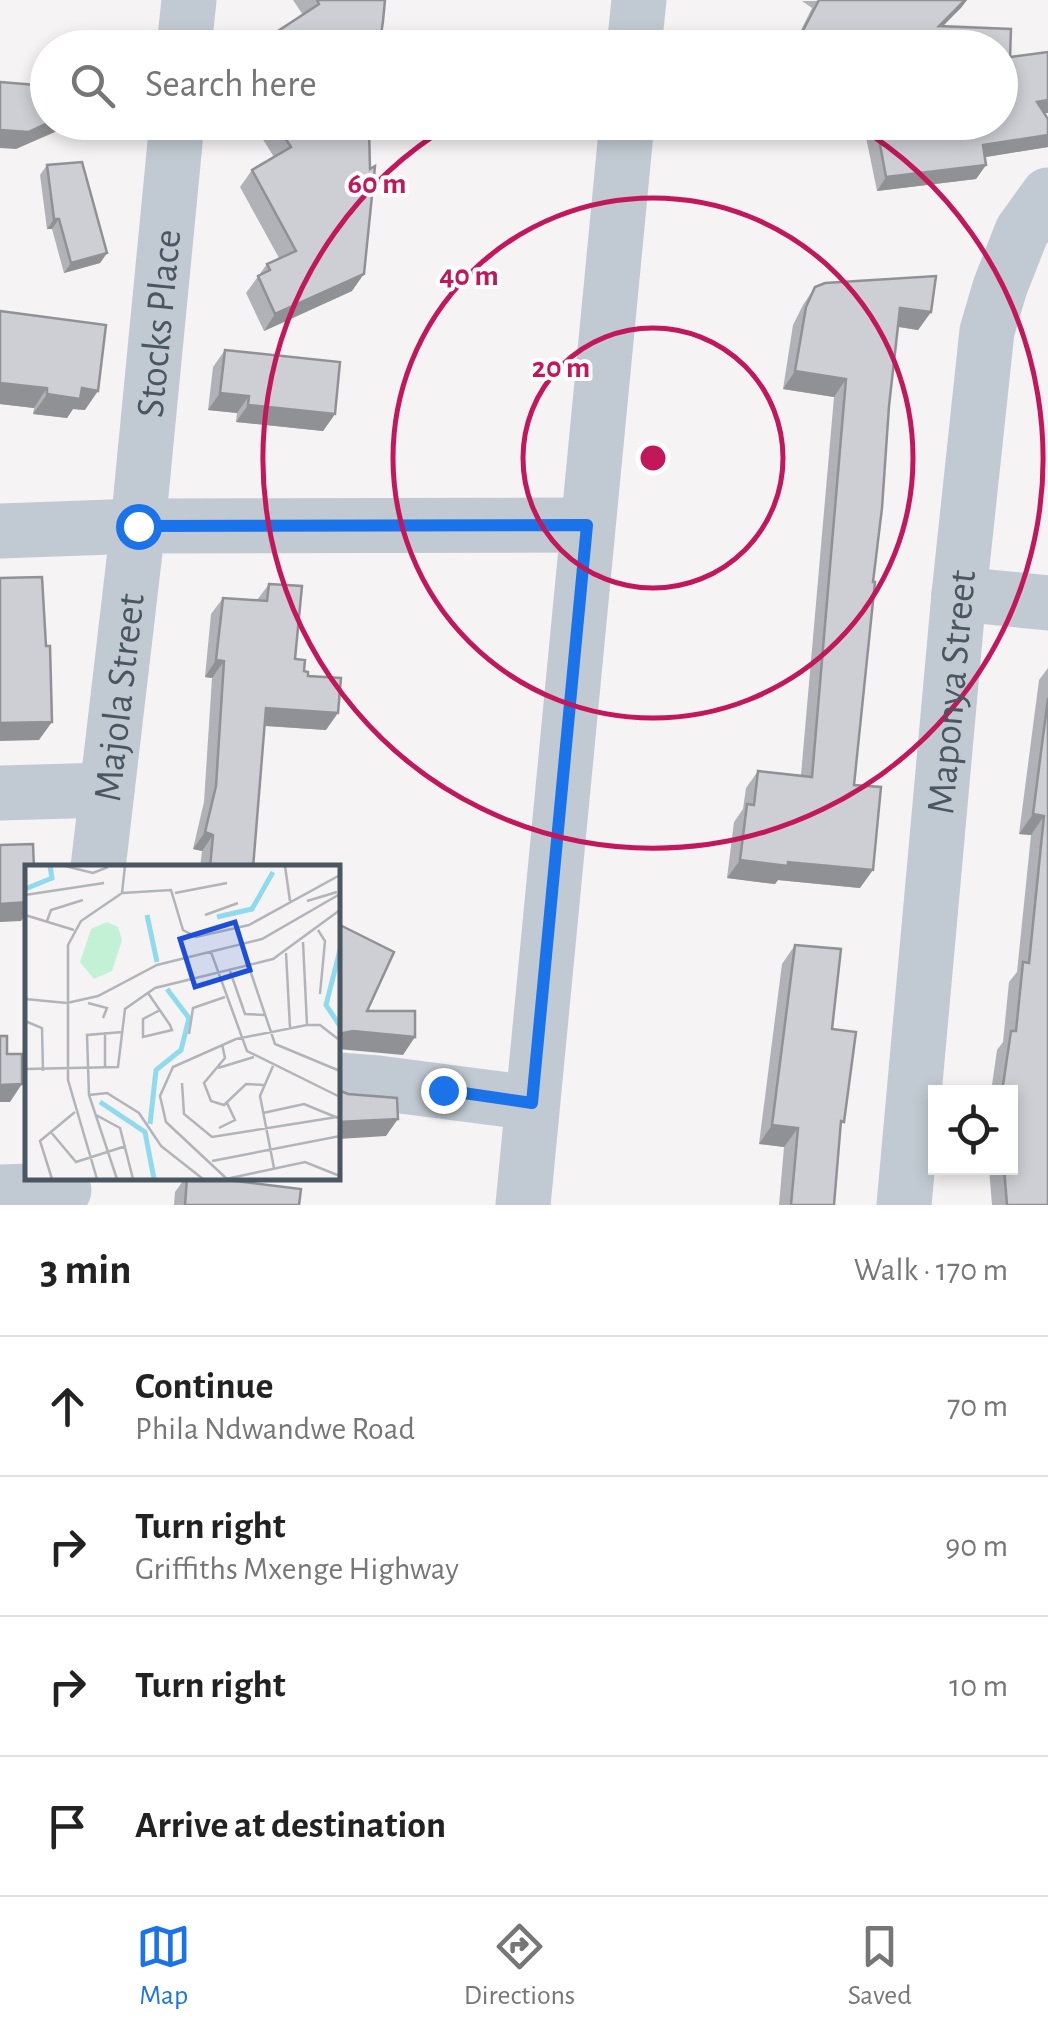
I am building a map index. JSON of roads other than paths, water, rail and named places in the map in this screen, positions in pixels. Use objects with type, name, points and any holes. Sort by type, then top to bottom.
[{"type":"street","points":[[186,30],[189,0]]},
{"type":"street","points":[[636,30],[639,0]]},
{"type":"street","name":"Stocks Place","points":[[138,526],[175,140]]},
{"type":"street","points":[[524,1205],[625,140]]},
{"type":"street","name":"Maponya Street","points":[[904,1205],[986,332],[1022,231],[1048,195]]},
{"type":"street","points":[[0,531],[138,526],[587,525]]},
{"type":"street","name":"Majola Street","points":[[98,865],[138,526]]},
{"type":"street","points":[[959,594],[1048,603]]},
{"type":"street","points":[[0,794],[106,790]]},
{"type":"street","points":[[340,1080],[532,1103]]},
{"type":"street","points":[[0,1192],[64,1191]]}]
